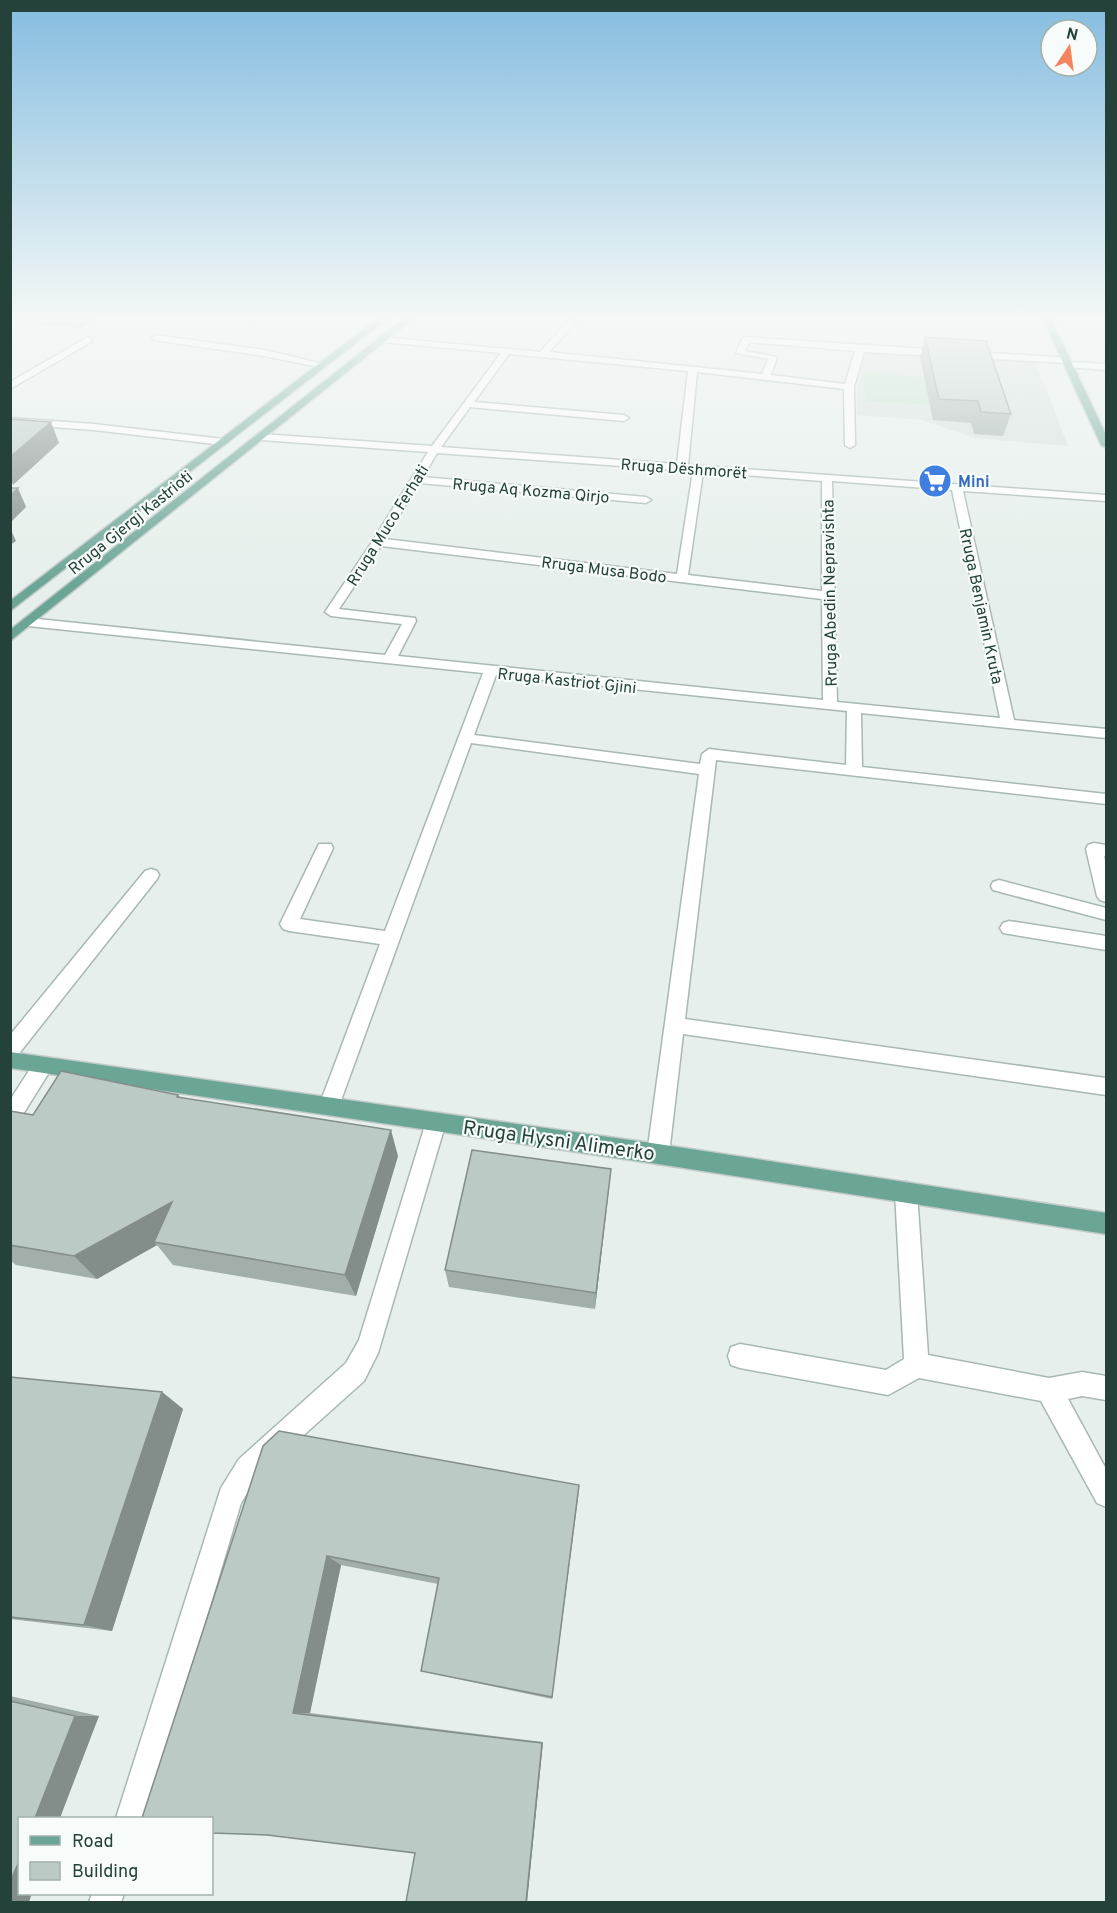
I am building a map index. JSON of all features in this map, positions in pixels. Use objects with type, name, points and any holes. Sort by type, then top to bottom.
[{"type":"main road","name":"Rruga Gjergj Kastrioti","points":[[10,607],[267,408]]},
{"type":"main road","name":"Rruga Gjergj Kastrioti","points":[[10,637],[297,408]]},
{"type":"main road","points":[[1090,408],[1107,445]]},
{"type":"main road","name":"Rruga Hysni Alimerko","points":[[10,1060],[658,1154],[1107,1224]]},
{"type":"street","name":"Rruga Muco Ferhati","points":[[389,660],[410,621],[331,612],[378,542],[434,450],[465,408]]},
{"type":"street","points":[[516,408],[624,418]]},
{"type":"street","points":[[682,468],[689,408]]},
{"type":"street","points":[[849,408],[850,445]]},
{"type":"street","points":[[13,423],[94,427],[223,442]]},
{"type":"street","name":"Rruga Dëshmorët","points":[[261,437],[1107,498]]},
{"type":"street","points":[[682,578],[698,470]]},
{"type":"street","name":"Rruga Abedin Nepravishta","points":[[827,478],[830,707]]},
{"type":"street","name":"Rruga Aq Kozma Qirjo","points":[[416,480],[646,500]]},
{"type":"street","name":"Rruga Benjamin Kruta","points":[[957,488],[1008,724]]},
{"type":"street","name":"Rruga Musa Bodo","points":[[378,542],[830,596]]},
{"type":"street","name":"Rruga Kastriot Gjini","points":[[28,622],[490,672],[1107,734]]},
{"type":"street","points":[[329,1106],[490,672]]},
{"type":"street","points":[[854,709],[854,771]]},
{"type":"street","points":[[465,738],[707,770]]},
{"type":"street","points":[[658,1154],[709,754],[1107,799]]},
{"type":"street","points":[[325,848],[289,924],[391,939]]},
{"type":"street","points":[[1107,850],[1095,849],[1107,896]]},
{"type":"street","points":[[10,1050],[151,875]]},
{"type":"street","points":[[999,886],[1107,914]]},
{"type":"street","points":[[1009,928],[1107,943]]},
{"type":"street","points":[[675,1025],[1107,1087]]},
{"type":"street","points":[[10,1118],[43,1066]]},
{"type":"street","points":[[131,1817],[230,1497],[248,1468],[355,1372],[365,1354],[436,1122]]},
{"type":"street","points":[[906,1192],[917,1365]]},
{"type":"street","points":[[740,1356],[888,1383],[917,1365],[1049,1390],[1082,1384],[1107,1388]]},
{"type":"street","points":[[1049,1390],[1107,1494]]},
{"type":"shaded area","points":[[857,408],[1053,408],[1068,446],[975,438],[922,420],[857,415]]},
{"type":"building","points":[[980,408],[1009,408],[1011,414],[981,412]]},
{"type":"building","points":[[10,419],[51,422],[10,457]]},
{"type":"building","points":[[10,488],[18,488],[10,496]]},
{"type":"building","points":[[61,1071],[178,1095],[177,1097],[391,1130],[345,1275],[154,1242],[172,1202],[74,1256],[10,1245],[10,1111],[33,1115]]},
{"type":"building","points":[[472,1150],[611,1169],[596,1293],[445,1270]]},
{"type":"building","points":[[10,1377],[162,1392],[84,1625],[10,1617]]},
{"type":"building","points":[[279,1431],[579,1485],[552,1697],[421,1671],[439,1578],[327,1556],[293,1713],[542,1743],[526,1902],[406,1902],[415,1853],[267,1835],[213,1833],[213,1817],[142,1817],[263,1446]]},
{"type":"building","points":[[10,1701],[75,1716],[35,1817],[18,1817],[18,1864],[10,1882]]},
{"type":"place","name":"Mini","points":[[935,481]]}]
